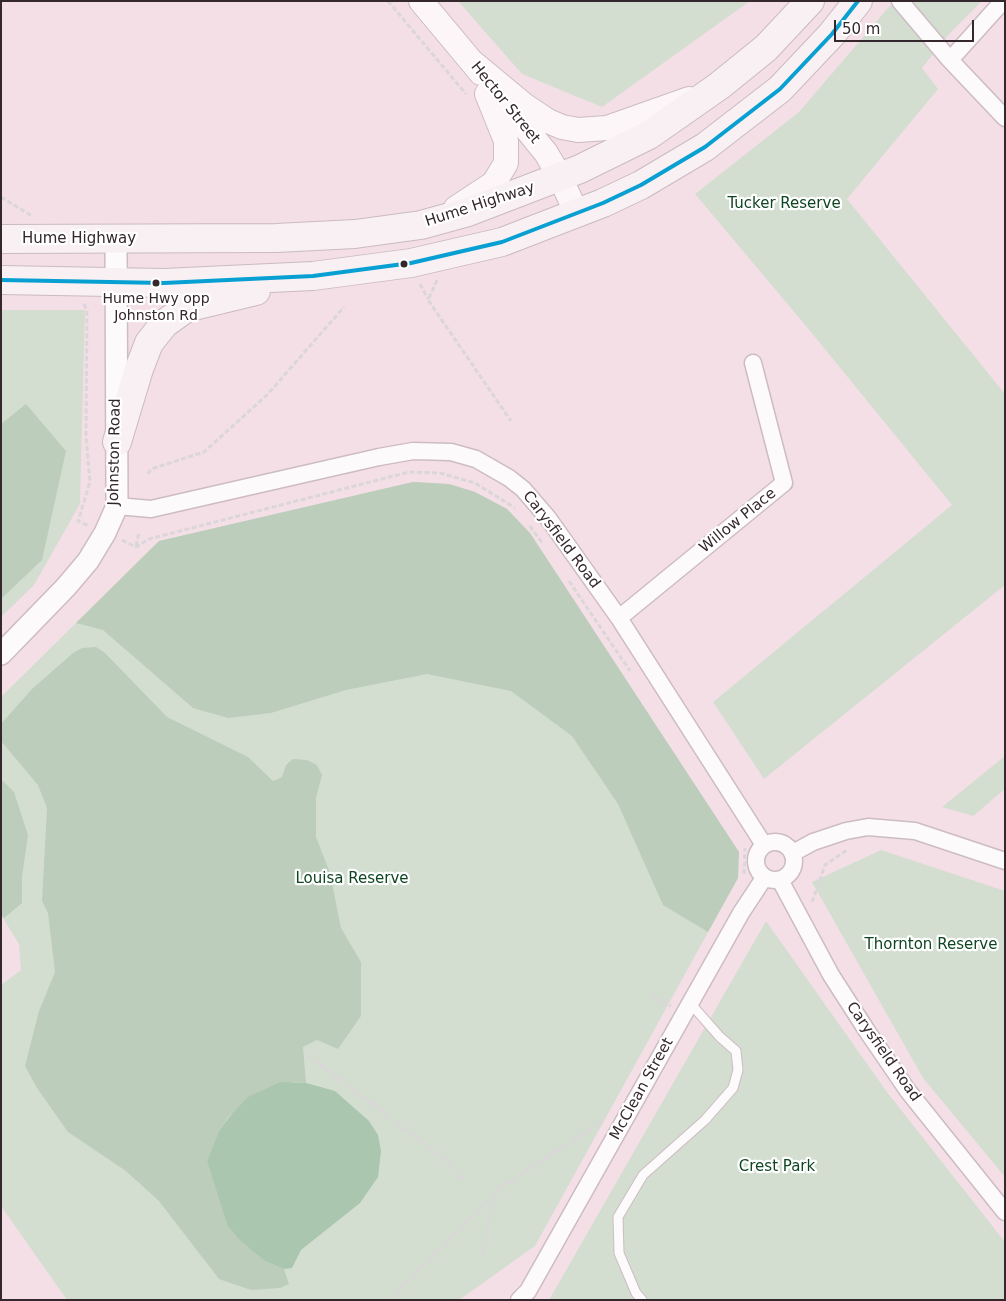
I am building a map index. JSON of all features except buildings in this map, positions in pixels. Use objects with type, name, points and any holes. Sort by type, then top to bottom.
[{"type":"highway","name":"Hume Highway","points":[[1,239],[276,238],[355,234],[421,225],[468,212],[560,177],[648,135],[719,86],[766,48],[810,1]]},
{"type":"highway","points":[[1,280],[117,280],[164,283],[313,276],[411,263],[502,242],[577,214],[641,185],[705,148],[780,89],[832,34],[858,1]]},
{"type":"highway","points":[[117,442],[139,369],[150,343],[164,324],[186,308],[313,276]]},
{"type":"main road","name":"Hector Street","points":[[421,1],[546,153],[560,177],[577,214]]},
{"type":"main road","points":[[471,61],[524,105],[548,121],[562,127],[578,130],[607,128],[654,113],[719,86]]},
{"type":"main road","points":[[421,225],[480,194],[494,183],[506,163],[506,141],[496,111],[471,61]]},
{"type":"street","points":[[900,1],[950,60],[1005,118]]},
{"type":"street","points":[[950,60],[1003,1]]},
{"type":"street","name":"Johnston Road","points":[[1,654],[66,587],[88,561],[105,533],[117,506],[116,240]]},
{"type":"street","name":"Willow Place","points":[[619,618],[784,483],[753,364]]},
{"type":"street","name":"Carysfield Road","points":[[117,506],[151,510],[379,457],[413,451],[451,452],[476,459],[523,488],[548,518],[619,618],[764,845]]},
{"type":"street","points":[[793,853],[813,842],[837,833],[868,828],[915,831],[1005,861]]},
{"type":"street","points":[[777,842],[789,848],[793,853],[795,862],[792,870],[772,879],[756,868],[756,855],[764,845],[777,842]]},
{"type":"street","name":"Carysfield Road","points":[[772,879],[867,1031],[908,1091],[1005,1212]]},
{"type":"street","name":"McClean Street","points":[[519,1300],[528,1291],[741,913],[772,879]]},
{"type":"lane","points":[[642,1300],[636,1293],[619,1253],[618,1217],[643,1175],[706,1120],[733,1088],[738,1070],[736,1051],[720,1037],[690,1003]]},
{"type":"path","name":"Hector Street","points":[[388,1],[471,100]]},
{"type":"path","points":[[428,300],[437,280]]},
{"type":"path","points":[[420,284],[428,300],[511,421]]},
{"type":"path","points":[[78,521],[90,482],[86,436],[88,311],[82,301]]},
{"type":"path","points":[[148,474],[152,469],[204,452],[266,395],[344,307]]},
{"type":"path","points":[[136,546],[149,539],[408,472],[440,474],[475,483],[518,510]]},
{"type":"path","points":[[529,525],[544,546]]},
{"type":"path","points":[[136,546],[139,532]]},
{"type":"path","points":[[131,544],[136,546]]},
{"type":"path","points":[[565,575],[633,676]]},
{"type":"path","points":[[812,901],[825,865],[847,850],[855,848]]},
{"type":"path","points":[[649,995],[673,1007],[669,1014]]},
{"type":"path","points":[[308,1055],[455,1167],[464,1181]]},
{"type":"path","points":[[389,1300],[501,1188],[607,1118]]},
{"type":"path","points":[[484,1254],[492,1197]]},
{"type":"green space","points":[[458,1],[750,1],[602,107],[522,74]]},
{"type":"green space","name":"Tucker Reserve","points":[[894,1],[982,1],[950,33],[922,68],[938,89],[847,199],[1005,394],[1005,585],[764,779],[713,702],[952,505],[811,332],[695,194],[799,112]]},
{"type":"green space","points":[[1,310],[85,310],[80,504],[34,585],[1,617]]},
{"type":"green space","name":"Louisa Reserve","points":[[413,482],[449,484],[475,492],[507,509],[530,533],[739,852],[738,878],[535,1246],[459,1300],[67,1300],[1,1206],[1,985],[21,970],[19,944],[1,915],[1,697],[159,541]]},
{"type":"green space","points":[[1005,756],[1005,789],[973,816],[942,807]]},
{"type":"green space","name":"Thornton Reserve","points":[[881,850],[1005,891],[1005,1177],[923,1078],[812,882]]},
{"type":"green space","name":"Crest Park","points":[[766,921],[887,1092],[1005,1242],[1005,1300],[549,1300]]},
{"type":"shaded area","points":[[26,404],[66,451],[42,560],[1,599],[1,424]]},
{"type":"shaded area","points":[[413,482],[449,484],[475,492],[507,509],[530,533],[739,852],[738,878],[708,932],[663,905],[618,804],[572,736],[511,691],[427,674],[346,690],[271,713],[228,718],[193,708],[103,630],[76,623],[159,541]]},
{"type":"shaded area","points":[[96,647],[105,653],[167,717],[248,757],[273,781],[282,777],[286,765],[293,759],[307,760],[317,765],[322,775],[316,798],[316,837],[330,873],[341,928],[361,962],[361,1016],[338,1049],[317,1040],[303,1047],[306,1083],[293,1082],[230,1115],[219,1131],[207,1161],[227,1225],[265,1261],[284,1269],[289,1284],[280,1288],[251,1290],[219,1279],[159,1201],[126,1171],[68,1132],[37,1088],[25,1066],[39,1011],[55,972],[48,913],[42,901],[47,808],[38,785],[1,741],[1,724],[32,689],[73,653],[82,648]]},
{"type":"shaded area","points":[[1,779],[14,792],[28,835],[22,877],[22,903],[4,918],[1,915]]},
{"type":"shaded area","points":[[280,1082],[306,1083],[335,1091],[369,1121],[378,1135],[381,1151],[378,1177],[360,1203],[301,1250],[292,1268],[284,1269],[265,1261],[240,1240],[227,1225],[207,1161],[219,1131],[231,1115],[248,1097]]},
{"type":"transit line","points":[[1,280],[164,283],[313,276],[411,263],[502,242],[603,203],[641,185],[705,147],[780,89],[832,34],[858,1]]},
{"type":"place","name":"Hume Hwy opp Johnston Rd","points":[[156,283]]}]
